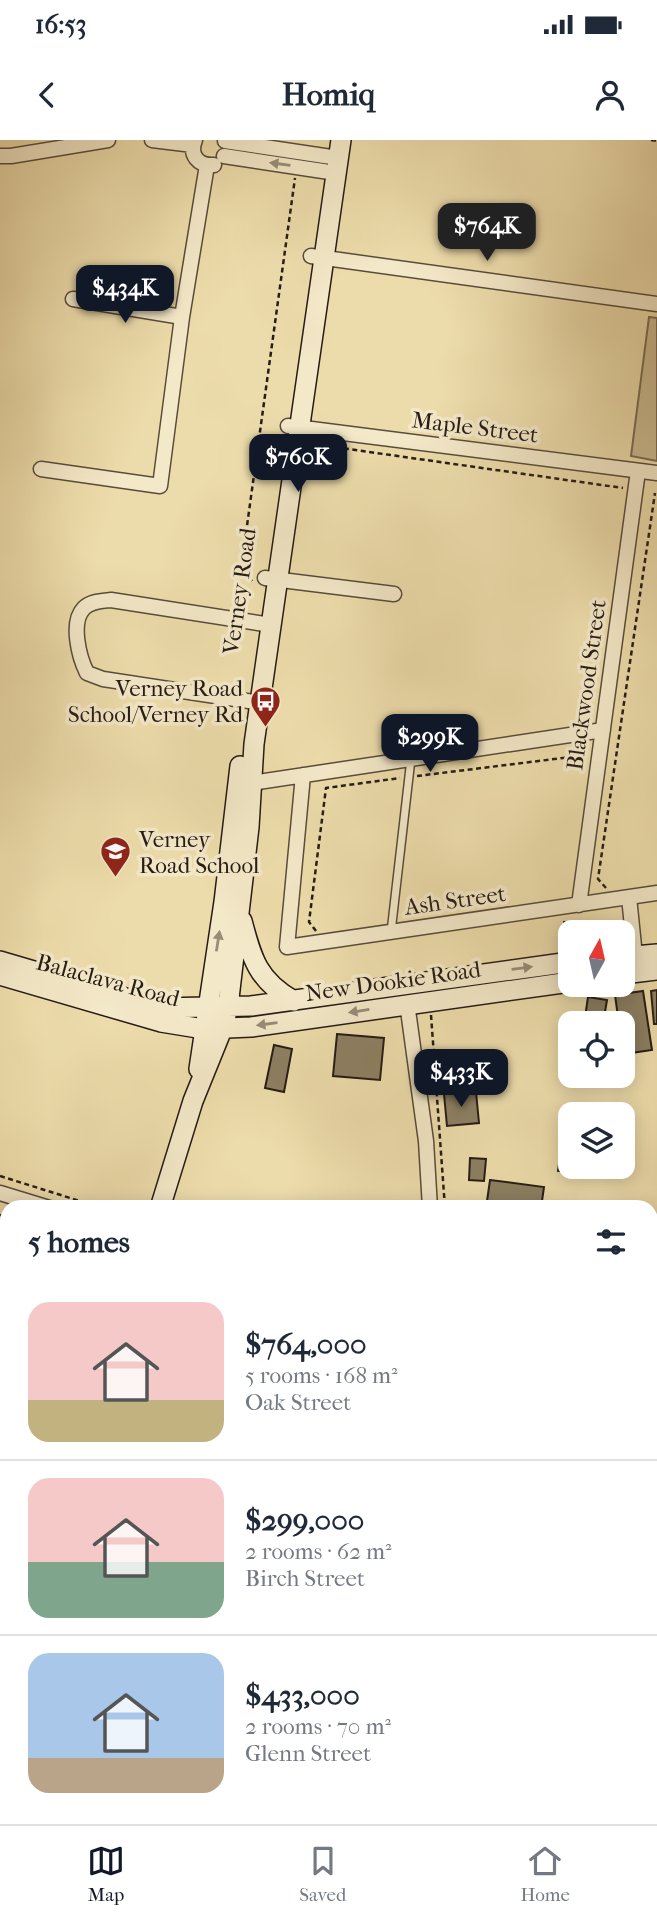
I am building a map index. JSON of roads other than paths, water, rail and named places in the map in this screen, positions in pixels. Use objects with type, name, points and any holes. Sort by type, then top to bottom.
[{"type":"street","points":[[0,156],[10,156],[44,145],[108,140]]},
{"type":"street","points":[[152,140],[194,143],[195,158],[207,165],[219,162],[224,146]]},
{"type":"street","points":[[224,146],[331,157]]},
{"type":"street","points":[[224,146],[297,167],[331,157]]},
{"type":"street","name":"Verney Road","points":[[214,1028],[206,1008],[225,902],[331,157]]},
{"type":"street","points":[[41,468],[160,486],[207,165]]},
{"type":"street","points":[[318,257],[657,304]]},
{"type":"street","points":[[73,299],[183,317]]},
{"type":"street","name":"Maple Street","points":[[294,426],[657,474]]},
{"type":"street","name":"Blackwood Street","points":[[580,901],[638,471]]},
{"type":"street","points":[[269,584],[394,594]]},
{"type":"street","points":[[254,702],[103,679],[87,673],[80,659],[78,619],[83,608],[93,602],[111,600],[265,624]]},
{"type":"street","name":"Verney Road","points":[[214,1028],[228,1006],[249,827],[254,702]]},
{"type":"street","points":[[251,783],[603,730]]},
{"type":"street","name":"Ash Street","points":[[303,775],[287,947],[562,907],[580,901],[657,893]]},
{"type":"street","points":[[629,897],[629,920]]},
{"type":"street","points":[[239,906],[247,941],[260,973],[274,988],[295,1001]]},
{"type":"street","points":[[635,963],[657,954]]},
{"type":"street","name":"New Dookie Road","points":[[228,1006],[295,1001],[558,958]]},
{"type":"street","name":"Balaclava Road","points":[[0,961],[160,1008],[228,1006]]},
{"type":"street","points":[[635,966],[657,970]]},
{"type":"street","name":"Balaclava Road","points":[[0,975],[137,1016],[214,1028]]},
{"type":"street","name":"New Dookie Road","points":[[214,1028],[251,1027],[558,984]]},
{"type":"street","points":[[407,1003],[426,1141],[430,1200]]},
{"type":"street","points":[[162,1200],[214,1028]]},
{"type":"street","points":[[0,1193],[23,1200]]},
{"type":"lane","points":[[391,932],[411,759]]},
{"type":"place","name":"Verney Road School/Verney Rd","points":[[266,728]]},
{"type":"place","name":"Verney Road School","points":[[116,879]]}]
